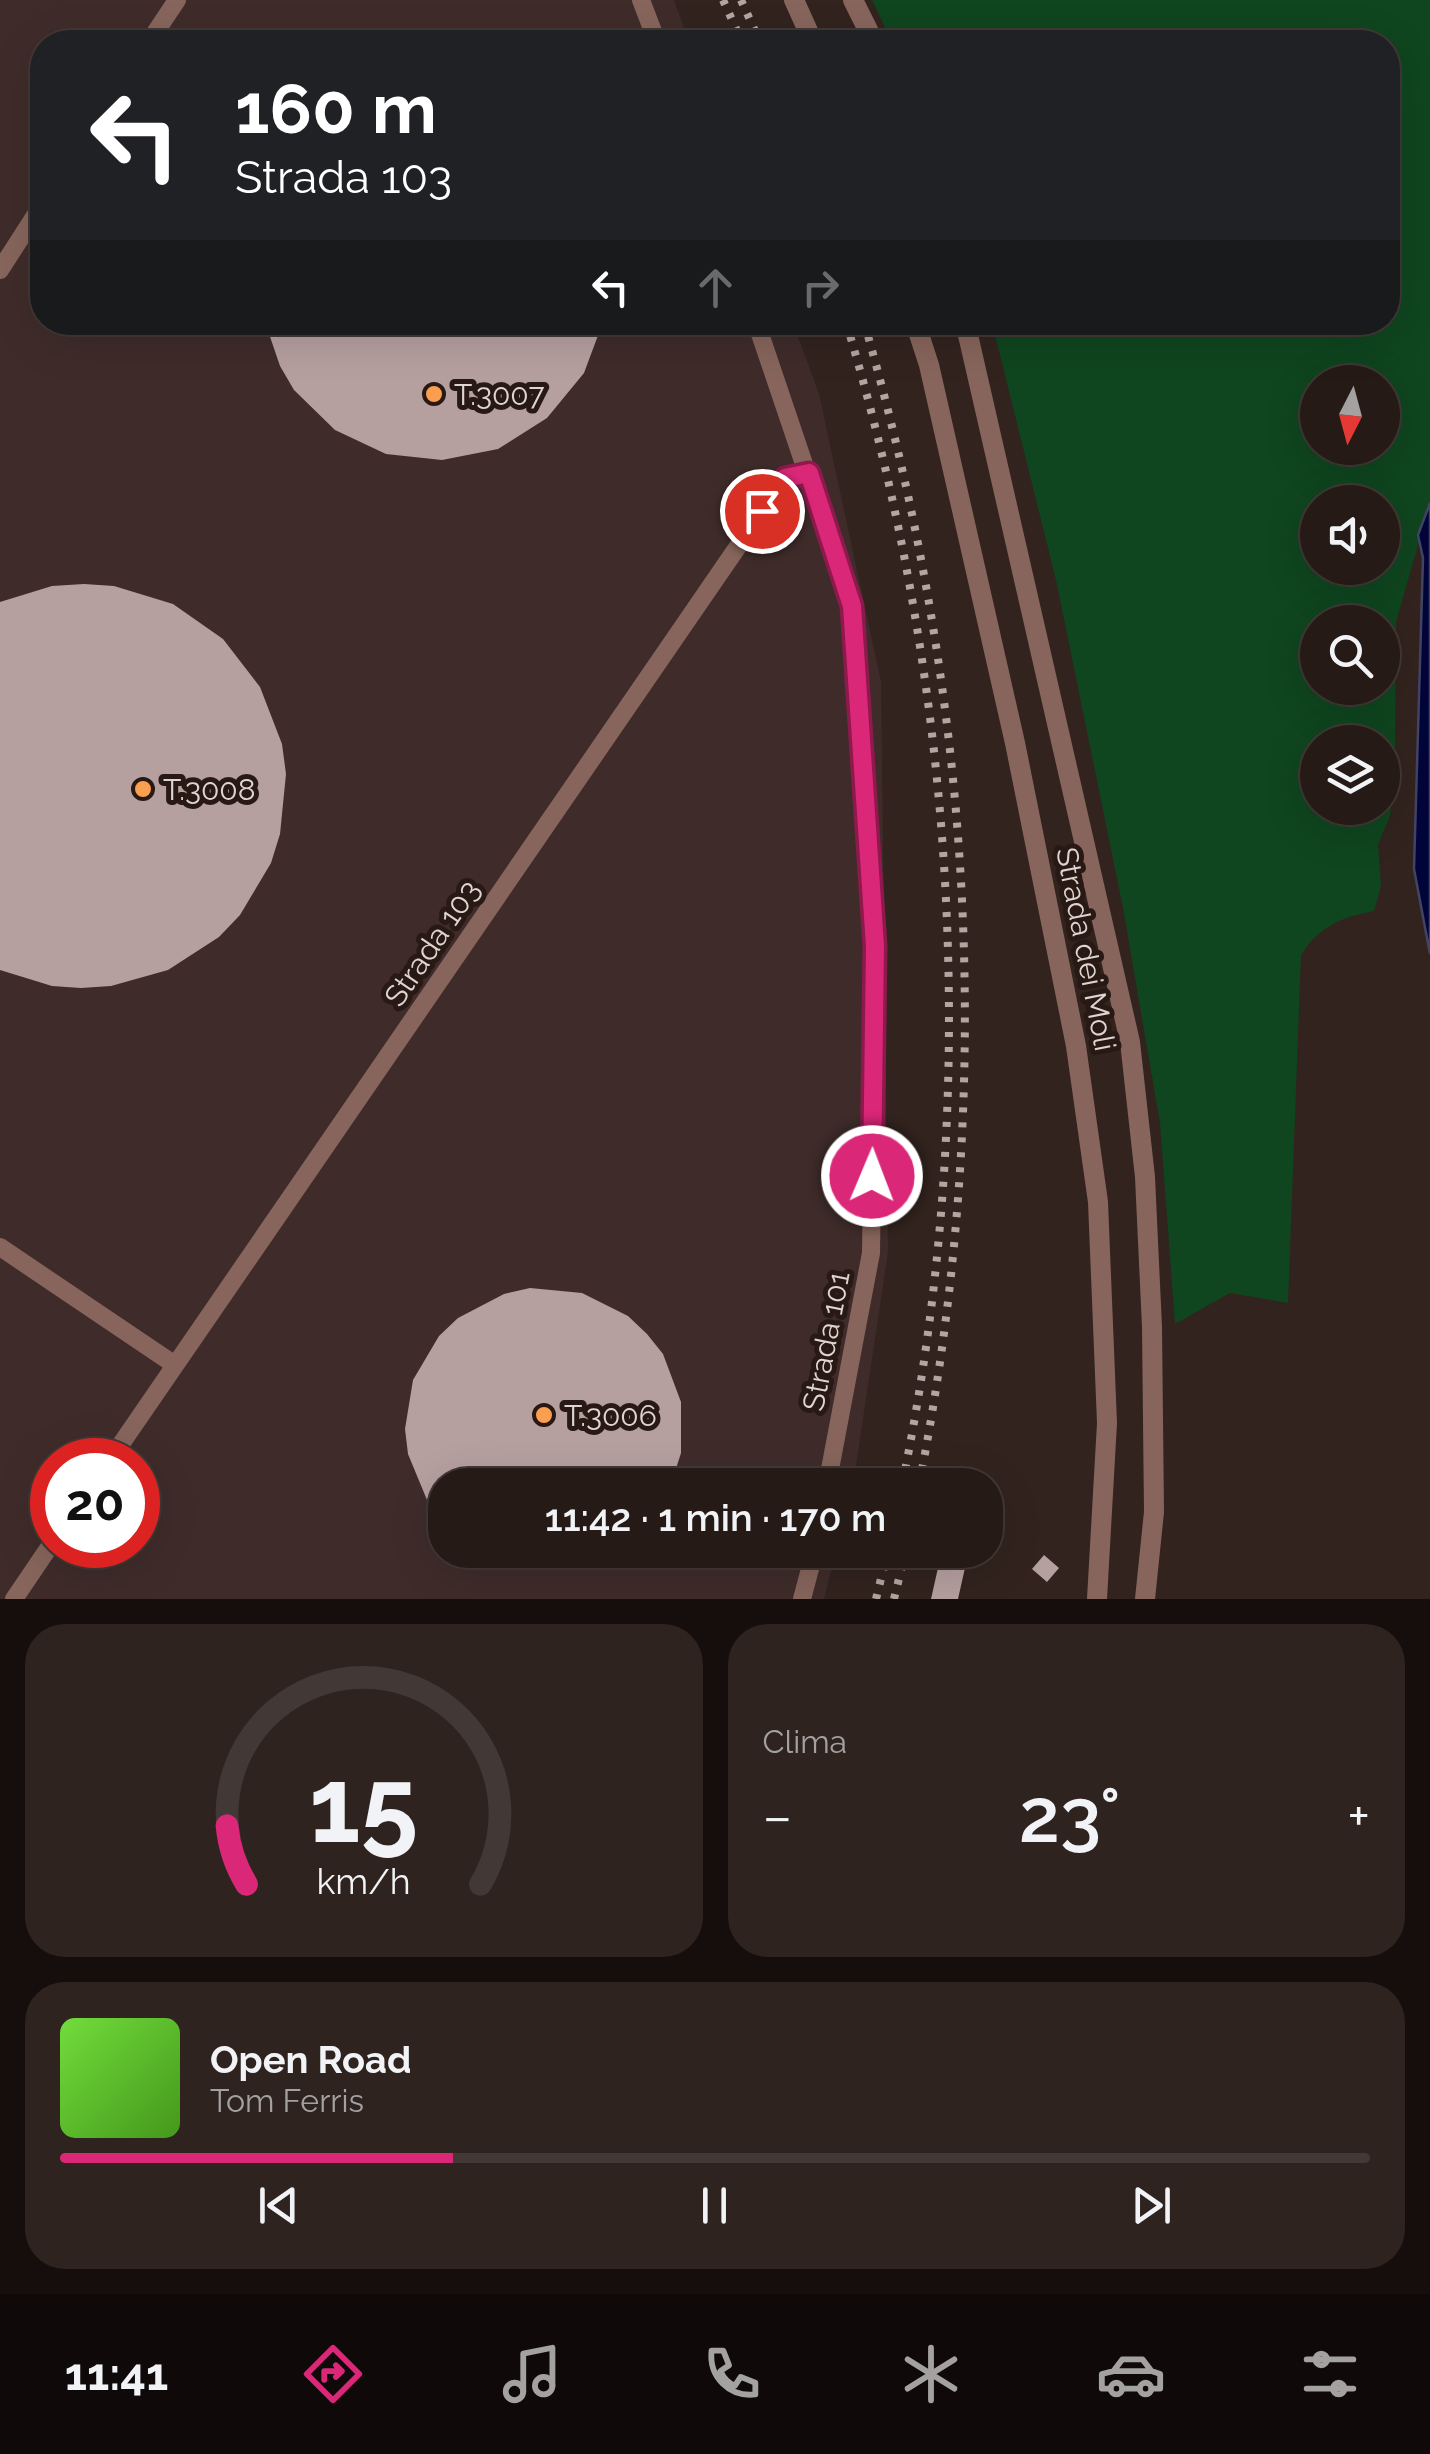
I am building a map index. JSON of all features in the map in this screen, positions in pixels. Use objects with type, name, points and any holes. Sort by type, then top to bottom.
[{"type":"street","points":[[794,0],[808,30]]},
{"type":"street","points":[[853,0],[868,30]]},
{"type":"street","name":"Strada dei Moli","points":[[919,335],[1014,742],[1076,1046],[1098,1202],[1107,1424],[1097,1599]]},
{"type":"street","name":"Strada dei Moli","points":[[969,335],[1130,1042],[1145,1177],[1152,1327],[1154,1512],[1146,1599]]},
{"type":"lane","points":[[158,30],[178,0]]},
{"type":"lane","points":[[642,0],[653,30]]},
{"type":"lane","points":[[0,270],[30,224]]},
{"type":"lane","name":"Strada 101","points":[[761,335],[852,606],[875,946],[871,1254],[830,1468]]},
{"type":"lane","name":"Strada 103","points":[[125,1438],[785,478],[809,473]]},
{"type":"lane","points":[[0,1247],[176,1365]]},
{"type":"lane","points":[[14,1599],[35,1568]]},
{"type":"lane","points":[[802,1599],[810,1568]]},
{"type":"shaded area","points":[[0,0],[674,0],[685,30],[30,30],[30,335],[797,335],[819,394],[881,682],[888,1252],[856,1468],[428,1468],[428,1568],[832,1568],[824,1599],[0,1599]]},
{"type":"shaded area","points":[[1430,503],[1430,954],[1414,869],[1423,558],[1418,535]]},
{"type":"green space","points":[[872,0],[1430,0],[1430,503],[1400,608],[1300,605],[1300,705],[1395,705],[1395,725],[1300,725],[1300,825],[1386,825],[1378,845],[1381,886],[1374,911],[1332,925],[1315,937],[1301,955],[1288,1303],[1230,1293],[1175,1324],[1160,1123],[1123,908],[1056,580],[995,335],[1400,335],[1400,30],[886,30]]},
{"type":"building","name":"T.3007","points":[[269,335],[598,335],[584,373],[547,418],[498,449],[442,460],[386,454],[335,430],[294,390]]},
{"type":"building","name":"T.3008","points":[[52,586],[114,586],[173,604],[223,639],[260,687],[282,744],[286,774],[280,834],[271,863],[240,915],[219,937],[168,970],[111,986],[81,988],[52,986],[0,970],[0,602]]},
{"type":"building","name":"T.3006","points":[[530,1288],[582,1293],[628,1316],[647,1334],[663,1354],[681,1402],[681,1453],[676,1468],[428,1468],[428,1501],[408,1454],[405,1429],[413,1380],[439,1336],[458,1318],[504,1294]]},
{"type":"building","points":[[1044,1555],[1059,1568],[1047,1582],[1032,1569]]},
{"type":"building","points":[[938,1568],[965,1568],[958,1599],[931,1599]]},
{"type":"railway","points":[[723,0],[737,30]]},
{"type":"railway","points":[[741,0],[755,30]]},
{"type":"railway","points":[[850,335],[884,463],[914,607],[934,753],[946,900],[949,1047],[942,1195],[927,1341],[905,1468]]},
{"type":"railway","points":[[867,335],[901,466],[930,610],[950,755],[962,901],[965,1046],[958,1192],[943,1338],[922,1468]]},
{"type":"railway","points":[[876,1599],[884,1568]]},
{"type":"railway","points":[[894,1599],[902,1568]]},
{"type":"place","name":"T.3007","points":[[434,394]]},
{"type":"place","name":"T.3008","points":[[143,789]]},
{"type":"place","name":"T.3006","points":[[544,1415]]},
{"type":"route","points":[[762,511],[785,478],[809,473],[852,606],[875,946],[872,1176]]}]
